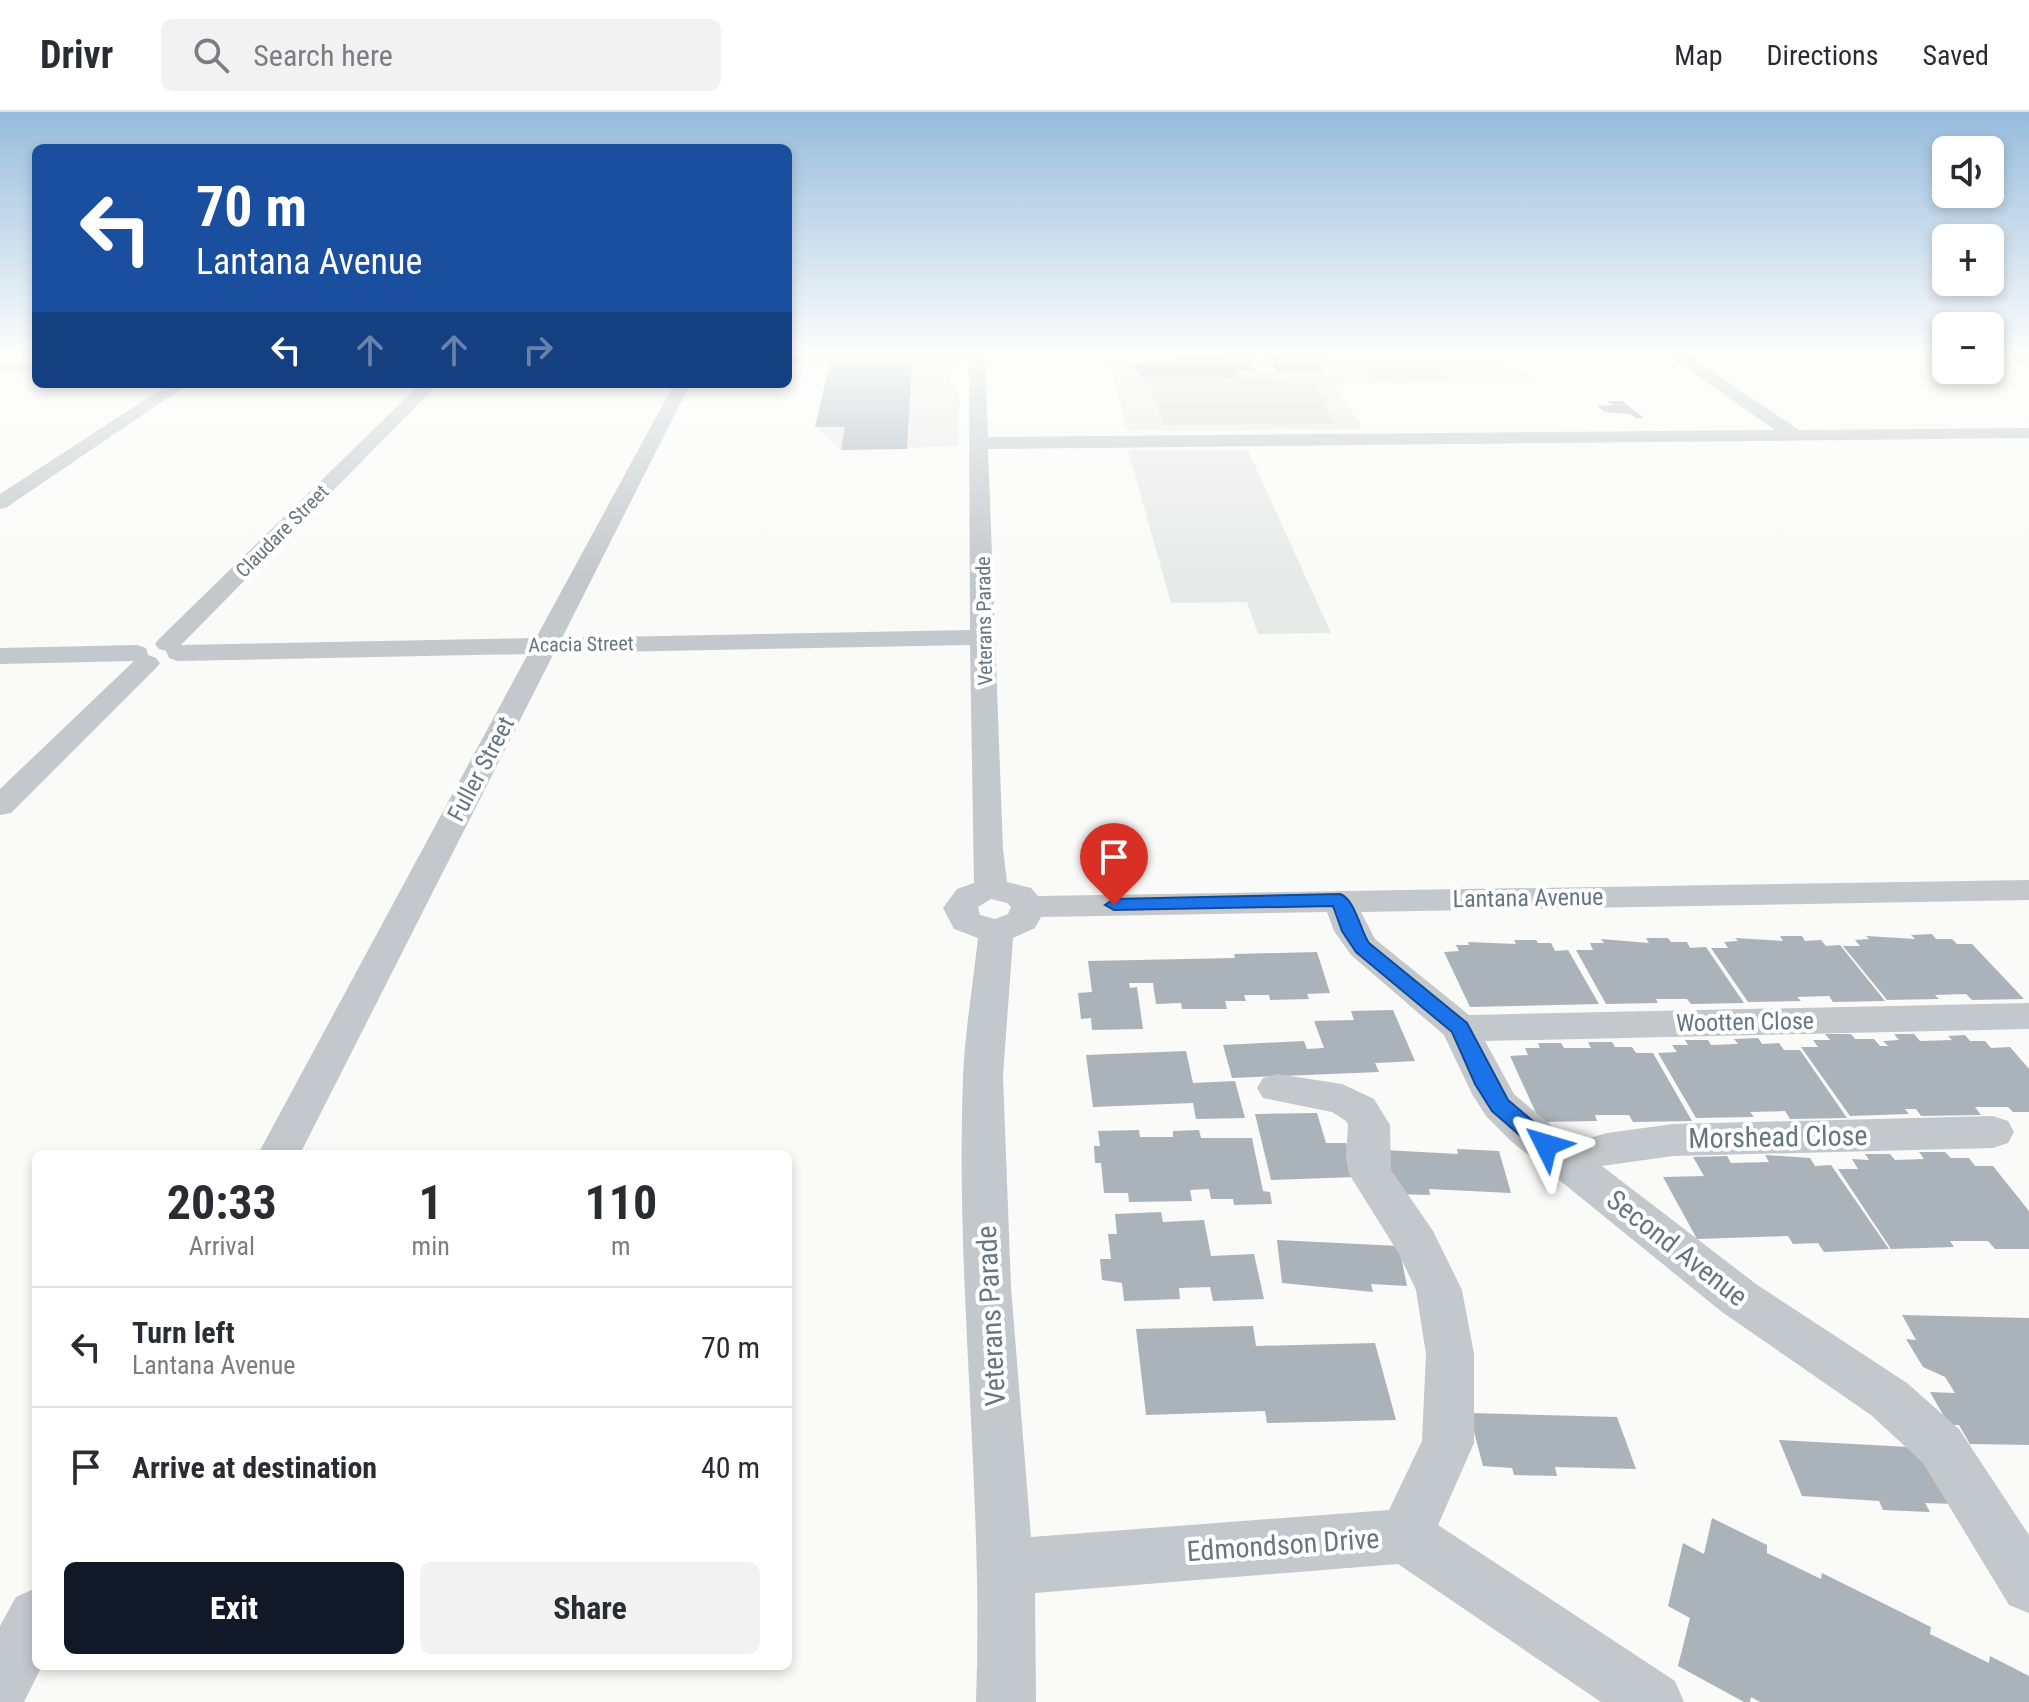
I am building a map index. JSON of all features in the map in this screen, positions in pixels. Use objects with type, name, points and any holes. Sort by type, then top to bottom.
[{"type":"street","points":[[0,503],[116,426]]},
{"type":"street","name":"Claudare Street","points":[[173,648],[389,426]]},
{"type":"street","name":"Fuller Street","points":[[281,1150],[660,426]]},
{"type":"street","name":"Veterans Parade","points":[[979,426],[987,849],[1005,909],[984,1043],[983,1091],[988,1287],[1009,1660],[1006,1702]]},
{"type":"street","points":[[1782,426],[1795,435]]},
{"type":"street","points":[[980,443],[2029,433]]},
{"type":"street","name":"Acacia Street","points":[[173,648],[984,637]]},
{"type":"street","points":[[0,656],[168,659],[173,648]]},
{"type":"street","points":[[0,806],[142,658]]},
{"type":"street","name":"Lantana Avenue","points":[[1005,909],[1340,900],[2029,890]]},
{"type":"street","name":"Second Avenue","points":[[1340,900],[1351,931],[1363,947],[1460,1028],[1486,1084],[1500,1105],[1739,1298],[1889,1399],[1941,1446],[2029,1585]]},
{"type":"street","name":"Wootten Close","points":[[1460,1028],[2029,1016]]},
{"type":"street","points":[[1277,1088],[1342,1099],[1360,1110],[1369,1125],[1367,1158],[1370,1174],[1417,1244],[1439,1290],[1450,1354],[1448,1443],[1405,1536]]},
{"type":"street","name":"Morshead Close","points":[[1566,1161],[1607,1149],[1673,1140],[1993,1132]]},
{"type":"street","name":"Edmondson Drive","points":[[1005,1567],[1405,1536],[1654,1702]]},
{"type":"street","points":[[0,1686],[32,1625]]},
{"type":"shaded area","points":[[959,426],[959,446],[841,450],[815,427]]},
{"type":"shaded area","points":[[1127,426],[1361,426],[1363,429],[1128,431]]},
{"type":"shaded area","points":[[1128,450],[1248,450],[1331,633],[1258,634],[1247,602],[1171,603]]},
{"type":"building","points":[[908,426],[907,449],[841,450],[845,427],[815,427]]},
{"type":"building","points":[[1932,934],[1936,939],[1972,944],[2024,999],[1972,1000],[1966,994],[1935,995],[1939,999],[1887,1000],[1843,946],[1860,946],[1855,940],[1869,939],[1866,936],[1915,939],[1911,935]]},
{"type":"building","points":[[1780,936],[1802,936],[1805,941],[1821,940],[1826,946],[1840,945],[1885,1001],[1833,1002],[1829,996],[1797,997],[1801,1001],[1748,1002],[1711,948],[1728,948],[1724,942],[1738,941],[1735,938],[1783,941]]},
{"type":"building","points":[[1646,938],[1687,942],[1690,948],[1706,947],[1744,1003],[1691,1004],[1687,999],[1656,999],[1658,1003],[1606,1004],[1576,950],[1593,950],[1590,943],[1604,943],[1601,939],[1649,943]]},
{"type":"building","points":[[1514,940],[1536,940],[1538,943],[1551,943],[1555,951],[1568,950],[1599,1004],[1470,1007],[1444,952],[1459,951],[1456,945],[1469,945],[1468,942],[1516,944]]},
{"type":"building","points":[[1317,952],[1330,993],[1307,994],[1309,999],[1270,1000],[1269,995],[1244,995],[1246,1001],[1225,1001],[1227,1009],[1182,1009],[1181,1003],[1156,1004],[1153,983],[1129,983],[1130,988],[1137,987],[1143,1029],[1092,1030],[1091,1018],[1081,1019],[1078,993],[1092,992],[1088,961],[1235,958],[1234,954]]},
{"type":"building","points":[[1393,1010],[1415,1061],[1375,1063],[1379,1072],[1232,1078],[1223,1045],[1304,1041],[1307,1049],[1324,1048],[1314,1021],[1354,1020],[1351,1011]]},
{"type":"building","points":[[1825,1034],[1851,1034],[1855,1039],[1874,1039],[1880,1046],[1888,1046],[1883,1041],[1899,1040],[1894,1034],[1914,1034],[1920,1041],[1952,1040],[1948,1036],[1965,1035],[1970,1041],[1985,1041],[1991,1048],[2010,1047],[2029,1069],[2029,1112],[2013,1112],[2008,1107],[1975,1107],[1981,1115],[1921,1116],[1916,1109],[1905,1109],[1909,1114],[1850,1116],[1801,1047],[1818,1047],[1813,1040],[1830,1040]]},
{"type":"building","points":[[1758,1038],[1762,1044],[1779,1043],[1784,1050],[1800,1050],[1847,1118],[1790,1119],[1785,1111],[1750,1112],[1754,1117],[1696,1118],[1658,1053],[1677,1052],[1672,1045],[1688,1045],[1685,1040],[1708,1040],[1711,1045],[1738,1044],[1734,1039]]},
{"type":"building","points":[[1588,1042],[1612,1042],[1615,1047],[1632,1047],[1636,1053],[1653,1053],[1692,1121],[1633,1122],[1629,1115],[1595,1115],[1597,1121],[1540,1122],[1510,1056],[1528,1055],[1525,1048],[1540,1048],[1538,1043],[1561,1043],[1564,1048],[1591,1048]]},
{"type":"building","points":[[1186,1051],[1193,1083],[1235,1081],[1245,1118],[1196,1119],[1193,1103],[1093,1107],[1086,1055]]},
{"type":"building","points":[[1317,1113],[1326,1143],[1346,1143],[1356,1177],[1271,1180],[1255,1114]]},
{"type":"building","points":[[1139,1130],[1140,1137],[1173,1137],[1173,1131],[1199,1130],[1201,1138],[1252,1138],[1263,1191],[1270,1192],[1272,1204],[1234,1205],[1233,1199],[1211,1199],[1209,1189],[1190,1190],[1192,1201],[1129,1202],[1128,1193],[1104,1193],[1101,1163],[1095,1163],[1094,1146],[1100,1146],[1098,1131]]},
{"type":"building","points":[[1457,1149],[1499,1151],[1511,1193],[1429,1189],[1430,1195],[1394,1194],[1384,1150],[1458,1154]]},
{"type":"building","points":[[1919,1152],[1945,1152],[1951,1158],[1969,1158],[1975,1166],[1993,1166],[2029,1211],[2029,1249],[1995,1249],[1988,1241],[1950,1241],[1954,1247],[1891,1249],[1838,1169],[1858,1169],[1852,1159],[1869,1160],[1865,1154],[1890,1154],[1895,1160],[1924,1159]]},
{"type":"building","points":[[1765,1155],[1810,1158],[1815,1166],[1831,1165],[1889,1249],[1824,1252],[1818,1243],[1793,1244],[1788,1236],[1697,1239],[1663,1177],[1704,1176],[1693,1157],[1727,1156],[1731,1163],[1769,1162]]},
{"type":"building","points":[[1161,1212],[1163,1222],[1204,1220],[1211,1256],[1254,1254],[1264,1299],[1213,1301],[1210,1287],[1179,1288],[1180,1299],[1124,1301],[1122,1283],[1102,1280],[1100,1259],[1111,1259],[1108,1234],[1117,1234],[1115,1214]]},
{"type":"building","points":[[1277,1240],[1399,1246],[1407,1286],[1371,1284],[1373,1292],[1282,1283]]},
{"type":"building","points":[[1902,1315],[2029,1318],[2029,1445],[1970,1444],[1959,1425],[1949,1425],[1930,1392],[1955,1393],[1945,1377],[1923,1367],[1906,1339],[1916,1340]]},
{"type":"building","points":[[1253,1326],[1256,1346],[1375,1343],[1396,1420],[1267,1423],[1265,1411],[1146,1415],[1136,1329]]},
{"type":"building","points":[[1469,1413],[1617,1417],[1636,1469],[1555,1467],[1557,1476],[1514,1475],[1512,1468],[1483,1466]]},
{"type":"building","points":[[1779,1440],[1928,1448],[1957,1504],[1925,1503],[1930,1512],[1883,1510],[1879,1501],[1802,1496]]},
{"type":"building","points":[[1712,1518],[1767,1545],[1767,1553],[1821,1579],[1822,1573],[1931,1627],[1930,1634],[1989,1663],[1990,1656],[2029,1676],[2029,1702],[1760,1702],[1751,1697],[1750,1702],[1744,1702],[1678,1666],[1690,1618],[1668,1606],[1683,1543],[1704,1554]]},
{"type":"route","points":[[1114,905],[1340,900],[1351,931],[1363,947],[1460,1028],[1486,1084],[1500,1105],[1546,1145]]}]
